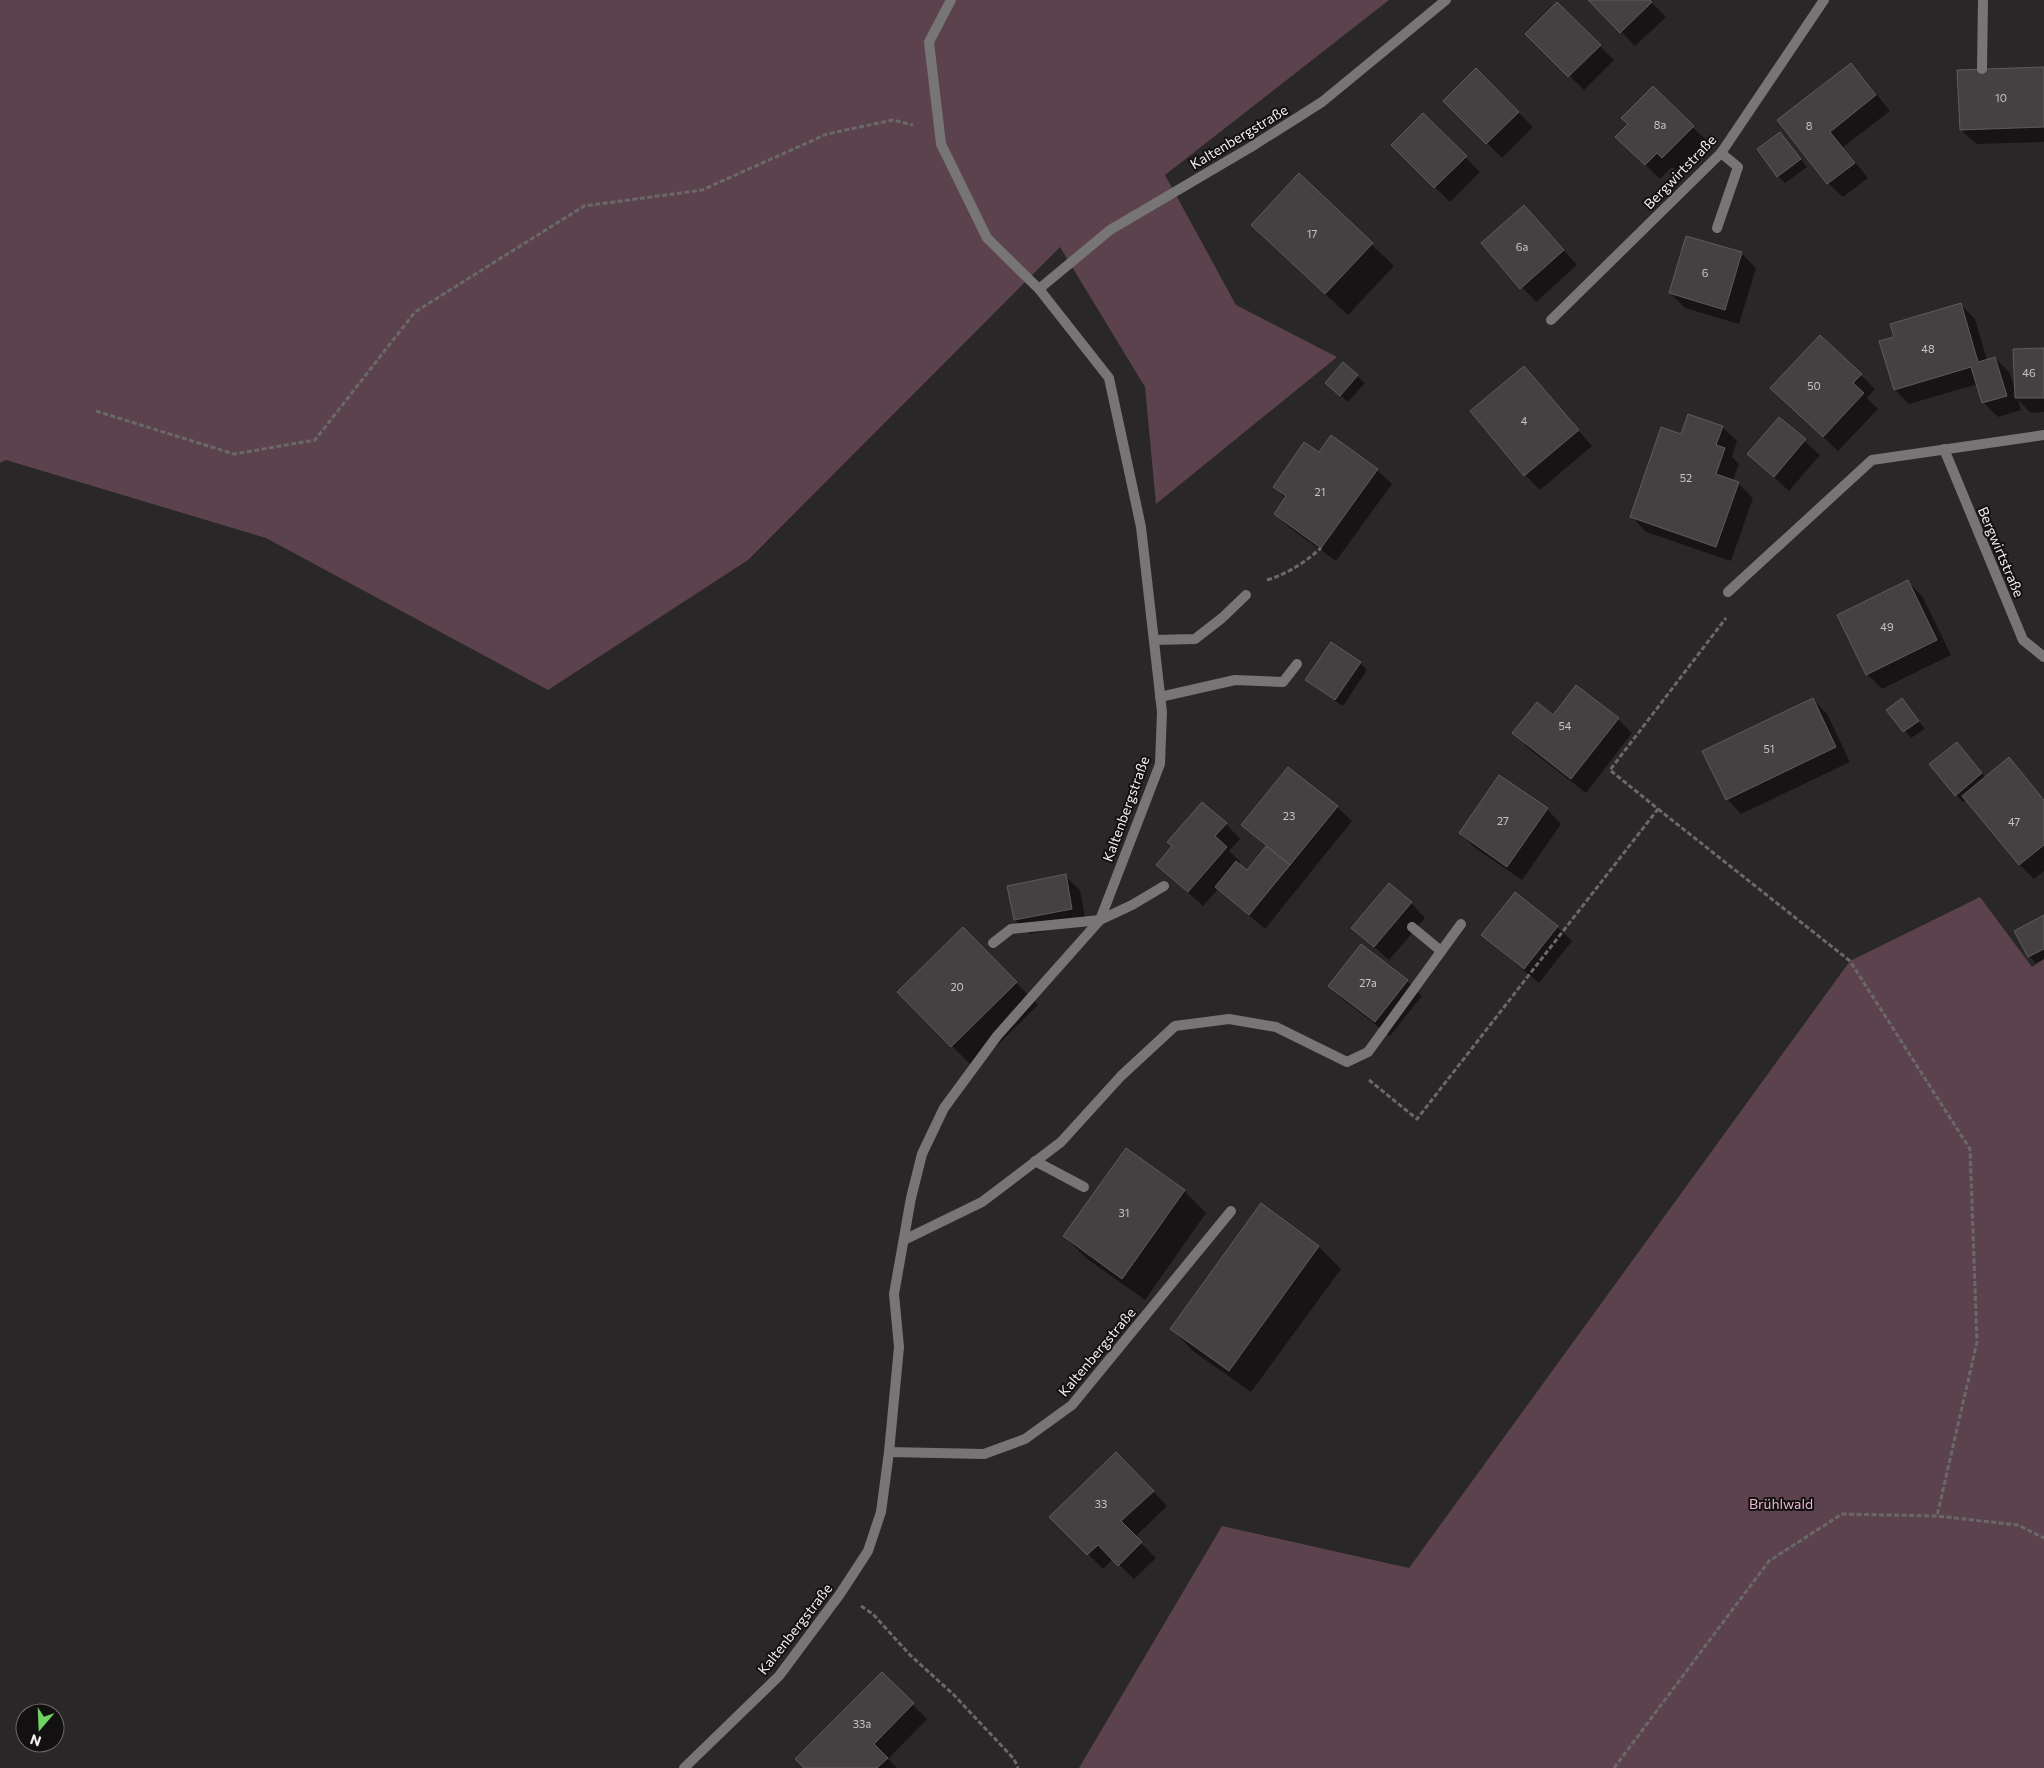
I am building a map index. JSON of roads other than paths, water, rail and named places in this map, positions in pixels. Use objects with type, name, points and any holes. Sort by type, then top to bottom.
[{"type":"street","name":"Kaltenbergstraße","points":[[684,1768],[779,1676],[840,1594],[868,1551],[881,1512],[889,1452],[899,1347],[894,1294],[911,1198],[922,1154],[944,1108],[997,1036],[1100,920],[1160,764],[1162,712],[1141,527],[1109,378],[1039,289],[987,238],[941,144],[929,42],[951,0]]},
{"type":"street","name":"Kaltenbergstraße","points":[[1039,289],[1110,230],[1251,147],[1322,102],[1446,0]]},
{"type":"street","name":"Bergwirtstraße","points":[[1551,320],[1721,153],[1824,0]]},
{"type":"street","points":[[1982,69],[1983,0]]},
{"type":"street","points":[[1717,228],[1738,167],[1721,153]]},
{"type":"street","points":[[1728,592],[1872,460],[2044,434]]},
{"type":"street","name":"Bergwirtstraße","points":[[1944,450],[2024,640],[2044,657]]},
{"type":"street","points":[[1154,640],[1195,639],[1222,618],[1246,594]]},
{"type":"street","points":[[1160,697],[1235,680],[1283,682],[1297,664]]},
{"type":"street","points":[[993,943],[1011,929],[1100,920],[1132,905],[1164,886]]},
{"type":"street","points":[[904,1240],[982,1202],[1060,1142],[1120,1076],[1175,1026],[1229,1019],[1276,1028],[1347,1062],[1368,1052],[1461,924]]},
{"type":"street","points":[[1412,927],[1441,951]]},
{"type":"street","points":[[1035,1161],[1084,1188]]},
{"type":"street","name":"Kaltenbergstraße","points":[[889,1452],[984,1454],[1025,1439],[1072,1405],[1231,1211]]},
{"type":"park label","name":"Brühlwald","points":[[1781,1504]]}]
